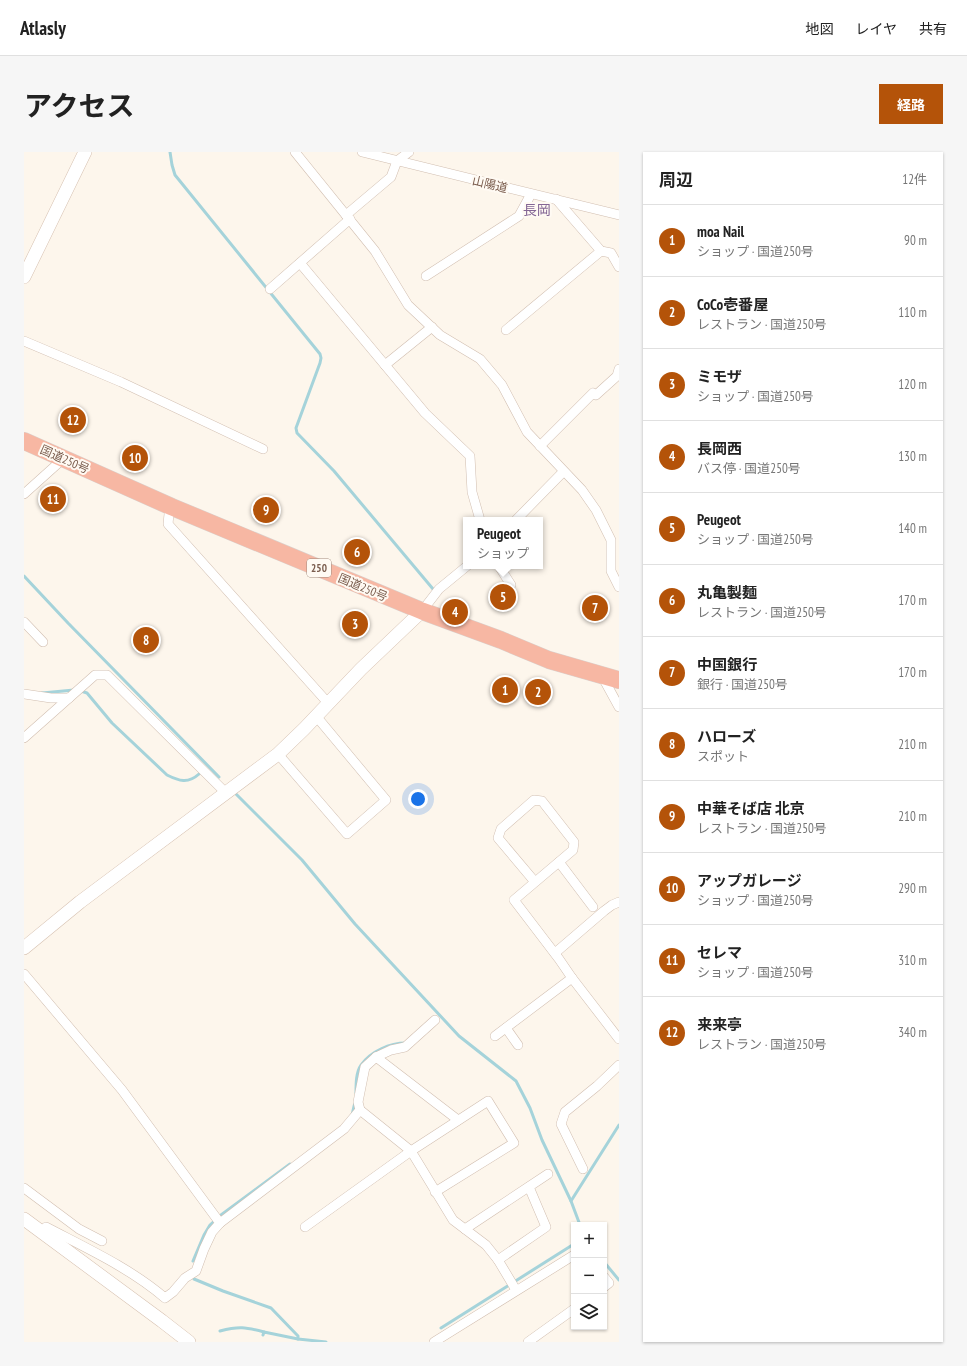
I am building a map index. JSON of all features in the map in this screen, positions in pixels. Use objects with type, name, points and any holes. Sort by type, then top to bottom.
[{"type":"highway","name":"国道250号","points":[[24,441],[172,507],[422,611],[610,683]]},
{"type":"street","points":[[24,277],[85,152]]},
{"type":"street","points":[[295,152],[375,251],[408,304],[440,335],[480,359],[502,385],[527,432],[582,490],[596,510],[611,540],[612,571],[619,587]]},
{"type":"street","name":"山陽道","points":[[362,152],[619,215]]},
{"type":"street","points":[[270,289],[300,263],[391,177],[397,161],[409,152]]},
{"type":"street","points":[[426,276],[519,216],[531,194]]},
{"type":"street","points":[[556,199],[601,251],[611,253],[618,261]]},
{"type":"street","points":[[506,330],[601,251]]},
{"type":"street","points":[[300,263],[425,413],[470,456],[472,492],[479,517]]},
{"type":"street","points":[[385,365],[432,327]]},
{"type":"street","points":[[24,342],[121,382],[263,449]]},
{"type":"street","points":[[540,446],[593,393],[596,395],[617,376],[619,369]]},
{"type":"street","points":[[24,494],[64,458]]},
{"type":"street","points":[[519,517],[564,472]]},
{"type":"street","points":[[172,507],[169,514],[168,524],[328,703]]},
{"type":"street","points":[[24,948],[80,902],[278,754],[361,669],[410,624],[440,589],[463,569]]},
{"type":"street","points":[[501,569],[511,585]]},
{"type":"street","points":[[24,622],[43,642]]},
{"type":"street","points":[[24,738],[95,675],[107,675],[226,793]]},
{"type":"street","points":[[610,683],[619,706]]},
{"type":"street","points":[[24,694],[51,698],[75,693]]},
{"type":"street","points":[[278,754],[347,834],[386,800],[316,716]]},
{"type":"street","points":[[535,882],[498,838],[501,829],[534,800],[542,802],[574,842],[573,850],[514,900],[619,1039]]},
{"type":"street","points":[[559,862],[593,907]]},
{"type":"street","points":[[555,953],[608,908],[619,902]]},
{"type":"street","points":[[24,974],[122,1090],[218,1220]]},
{"type":"street","points":[[495,1036],[572,978]]},
{"type":"street","points":[[435,1020],[405,1047],[390,1050],[376,1057],[365,1067],[358,1102],[360,1110],[411,1151],[453,1220],[486,1245],[498,1260],[513,1286]]},
{"type":"street","points":[[506,1028],[518,1045]]},
{"type":"street","points":[[376,1057],[458,1120]]},
{"type":"street","points":[[583,1169],[562,1124],[565,1112],[597,1086],[619,1065]]},
{"type":"street","points":[[305,1227],[411,1151],[488,1101],[514,1143],[435,1192]]},
{"type":"street","points":[[41,1232],[46,1227],[94,1252],[143,1282],[165,1298],[173,1292],[185,1278],[196,1271],[204,1249],[218,1220],[344,1129],[360,1110]]},
{"type":"street","points":[[465,1229],[548,1174]]},
{"type":"street","points":[[498,1260],[546,1227],[529,1187]]},
{"type":"street","points":[[24,1188],[79,1229],[102,1242]]},
{"type":"street","points":[[26,1225],[41,1232],[189,1342]]},
{"type":"street","points":[[434,1342],[513,1286],[571,1257]]},
{"type":"street","points":[[528,1342],[571,1310]]},
{"type":"waterway","points":[[170,152],[175,175],[320,354],[320,363],[296,428],[297,433],[334,471],[433,589]]},
{"type":"waterway","points":[[24,576],[219,777]]},
{"type":"waterway","points":[[42,693],[74,690]]},
{"type":"waterway","points":[[81,691],[87,693],[112,723],[167,775],[176,779],[187,780],[199,774]]},
{"type":"waterway","points":[[236,794],[302,860],[355,924],[459,1036],[516,1081],[530,1108],[542,1140],[571,1201],[579,1222]]},
{"type":"waterway","points":[[356,1093],[358,1071],[365,1060],[375,1052],[387,1046],[406,1043]]},
{"type":"waterway","points":[[352,1115],[355,1102]]},
{"type":"waterway","points":[[571,1201],[619,1125]]},
{"type":"waterway","points":[[193,1261],[210,1225],[221,1215],[290,1164]]},
{"type":"waterway","points":[[441,1328],[571,1246]]},
{"type":"waterway","points":[[607,1266],[619,1280]]},
{"type":"waterway","points":[[194,1279],[271,1308],[298,1336],[298,1339]]},
{"type":"waterway","points":[[220,1331],[232,1328],[242,1328],[264,1332]]},
{"type":"waterway","points":[[263,1335],[264,1332],[298,1339],[326,1342]]},
{"type":"place","name":"来来亭","points":[[73,420]]},
{"type":"place","name":"アップガレージ","points":[[135,458]]},
{"type":"place","name":"セレマ","points":[[53,499]]},
{"type":"place","name":"中華そば店 北京","points":[[266,510]]},
{"type":"place","name":"丸亀製麺","points":[[357,552]]},
{"type":"place","name":"Peugeot","points":[[503,597]]},
{"type":"place","name":"中国銀行","points":[[595,608]]},
{"type":"place","name":"長岡西","points":[[455,612]]},
{"type":"place","name":"ミモザ","points":[[355,624]]},
{"type":"place","name":"ハローズ","points":[[146,640]]},
{"type":"place","name":"moa Nail","points":[[505,690]]},
{"type":"place","name":"CoCo壱番屋","points":[[538,692]]},
{"type":"district","name":"長岡","points":[[537,210]]}]
